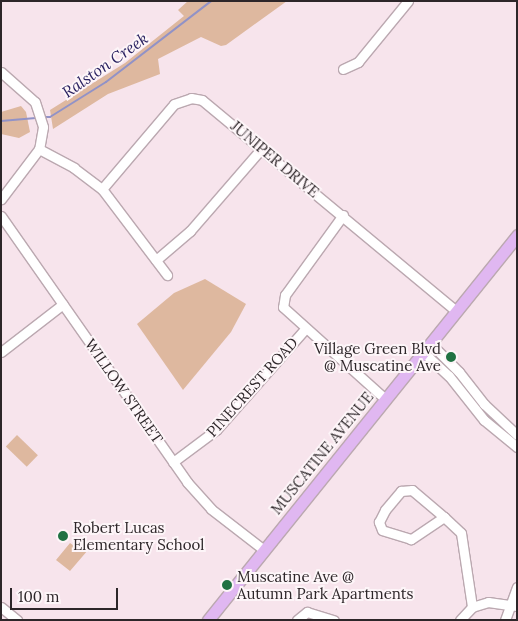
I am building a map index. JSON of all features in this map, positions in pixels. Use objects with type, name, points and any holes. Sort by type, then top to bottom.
[{"type":"main road","name":"MUSCATINE AVENUE","points":[[208,620],[517,235]]},
{"type":"street","points":[[343,69],[358,62],[408,1]]},
{"type":"street","points":[[1,72],[28,95],[37,108],[43,126],[39,149],[1,199]]},
{"type":"street","name":"JUNIPER DRIVE","points":[[102,189],[170,108],[185,99],[207,102],[456,311]]},
{"type":"street","points":[[156,260],[200,221],[262,148]]},
{"type":"street","points":[[39,149],[74,168],[102,189],[167,275]]},
{"type":"street","name":"WILLOW STREET","points":[[1,216],[173,462],[206,504],[264,550]]},
{"type":"street","points":[[343,216],[283,299],[285,311],[385,399]]},
{"type":"street","points":[[1,352],[63,304]]},
{"type":"street","name":"PINECREST ROAD","points":[[173,462],[216,430],[305,329]]},
{"type":"street","points":[[426,347],[459,372],[484,404],[517,435]]},
{"type":"street","points":[[426,347],[484,420],[517,447]]},
{"type":"street","points":[[444,517],[411,539],[382,530],[379,524],[385,510],[406,489],[444,517],[462,533],[472,607]]},
{"type":"street","points":[[505,620],[514,605],[517,587]]},
{"type":"street","points":[[460,620],[472,607],[488,602],[514,605]]},
{"type":"street","points":[[1,607],[17,620]]},
{"type":"street","points":[[297,620],[307,612],[334,620]]},
{"type":"shaded area","points":[[188,1],[287,1],[226,45],[221,46],[201,37],[158,59],[160,74],[108,94],[53,129],[50,110],[125,63],[184,16],[178,10]]},
{"type":"shaded area","points":[[21,106],[26,112],[30,132],[19,138],[1,134],[1,112]]},
{"type":"shaded area","points":[[205,279],[246,304],[231,332],[183,390],[137,324],[174,293]]},
{"type":"shaded area","points":[[17,435],[38,455],[27,467],[6,447]]},
{"type":"shaded area","points":[[70,543],[77,548],[83,546],[88,550],[70,571],[56,560]]},
{"type":"waterway","name":"Ralston Creek","points":[[44,117],[50,117],[106,82],[211,1]]},
{"type":"waterway","name":"Ralston Creek","points":[[1,121],[36,118]]},
{"type":"place","name":"Village Green Blvd @ Muscatine Ave","points":[[451,357]]},
{"type":"place","name":"Robert Lucas Elementary School","points":[[63,536]]},
{"type":"place","name":"Muscatine Ave @ Autumn Park Apartments","points":[[227,585]]}]
